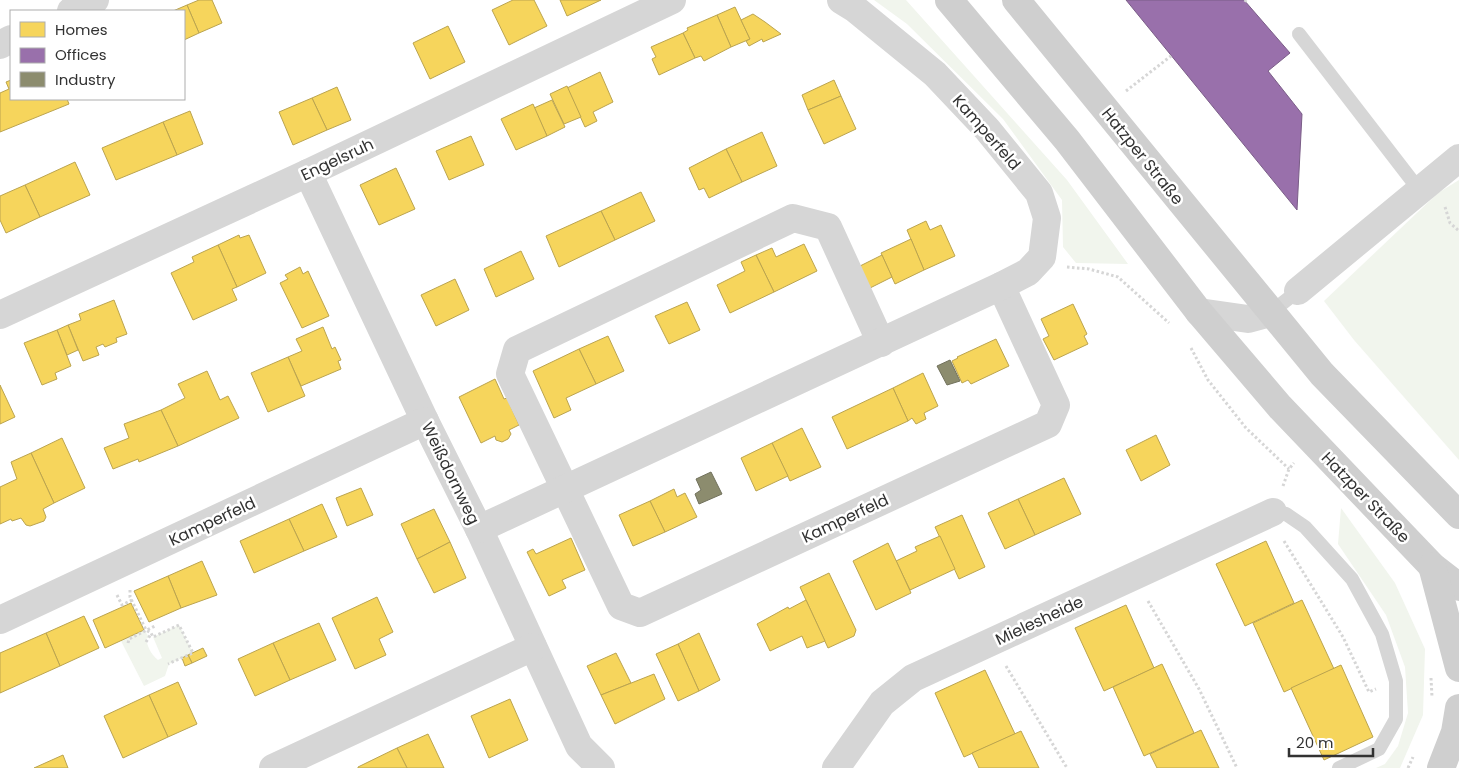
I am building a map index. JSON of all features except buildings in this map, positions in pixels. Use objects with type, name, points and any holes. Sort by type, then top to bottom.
[{"type":"main road","name":"Hatzper Straße","points":[[948,0],[1067,140],[1199,312],[1280,407],[1432,566],[1459,587]]},
{"type":"main road","name":"Hatzper Straße","points":[[1016,0],[1322,374],[1459,515]]},
{"type":"main road","points":[[1432,566],[1459,668]]},
{"type":"main road","points":[[1441,768],[1455,732],[1459,708]]},
{"type":"street","points":[[73,10],[95,0]]},
{"type":"street","name":"Engelsruh","points":[[0,314],[308,173],[672,0]]},
{"type":"street","name":"Kamperfeld","points":[[478,529],[566,490],[1000,286],[1028,272],[1042,257],[1047,218],[1039,193],[987,129],[934,74],[854,8],[841,0]]},
{"type":"street","points":[[1298,291],[1459,158]]},
{"type":"street","name":"Weißdornweg","points":[[308,173],[579,746],[601,768]]},
{"type":"street","name":"Kamperfeld","points":[[881,343],[828,227],[793,218],[517,350],[510,374],[622,606],[640,613],[1048,424],[1056,405],[1000,286]]},
{"type":"street","points":[[1199,312],[1248,319],[1270,312]]},
{"type":"street","name":"Kamperfeld","points":[[0,620],[425,421]]},
{"type":"street","name":"Mielesheide","points":[[836,768],[882,703],[912,678],[1273,512]]},
{"type":"street","points":[[273,768],[532,647]]},
{"type":"lane","points":[[1299,34],[1420,192]]},
{"type":"lane","points":[[1270,312],[1298,291]]},
{"type":"lane","points":[[1273,512],[1286,514],[1305,527],[1352,579],[1382,634],[1396,681],[1396,719],[1379,749],[1340,768]]},
{"type":"path","points":[[1104,109],[1171,56]]},
{"type":"path","points":[[1063,266],[1089,269],[1118,277],[1176,329]]},
{"type":"path","points":[[1187,342],[1208,380],[1246,428],[1289,469]]},
{"type":"path","points":[[1311,440],[1289,469],[1273,512],[1278,530],[1343,637],[1369,692],[1396,681]]},
{"type":"path","points":[[1134,576],[1200,689],[1237,768]]},
{"type":"path","points":[[132,586],[130,597],[146,630],[153,637],[178,624],[193,653],[168,664]]},
{"type":"path","points":[[128,643],[129,639],[155,626]]},
{"type":"path","points":[[146,642],[152,634]]},
{"type":"path","points":[[991,642],[1067,768]]},
{"type":"path","points":[[1430,706],[1431,674]]},
{"type":"path","points":[[1408,768],[1415,753]]},
{"type":"shaded area","points":[[874,0],[906,0],[1067,180],[1128,264],[1076,263],[1063,247],[1062,200],[1003,119],[907,24]]},
{"type":"shaded area","points":[[1459,180],[1459,460],[1354,340],[1324,301],[1438,193]]},
{"type":"shaded area","points":[[1341,508],[1395,583],[1425,649],[1423,715],[1400,768],[1376,768],[1385,764],[1398,746],[1408,713],[1405,667],[1386,615],[1338,544]]},
{"type":"shaded area","points":[[179,625],[193,653],[169,664],[165,676],[144,686],[121,641],[144,630],[149,637],[146,639],[150,650],[158,660],[162,658],[153,637]]}]
